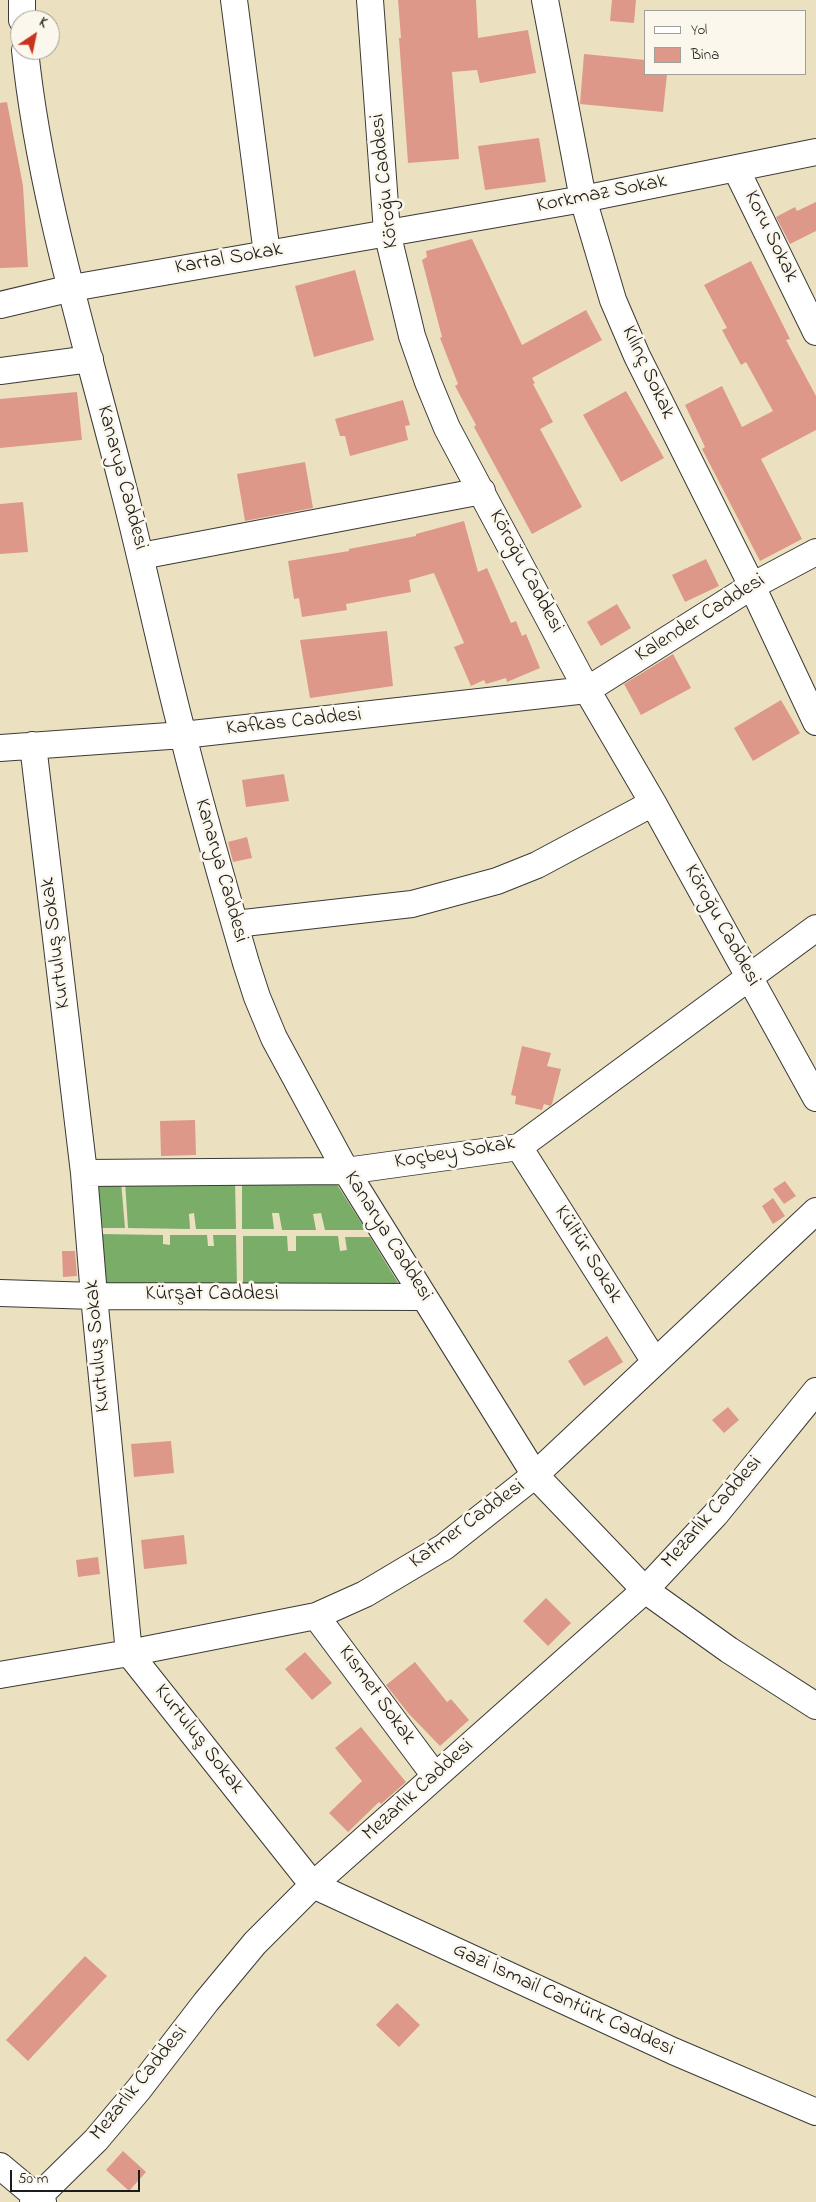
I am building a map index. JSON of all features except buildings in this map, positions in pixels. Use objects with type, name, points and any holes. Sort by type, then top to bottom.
[{"type":"street","points":[[234,0],[267,254]]},
{"type":"street","name":"Köroğu Caddesi","points":[[370,0],[387,232],[412,336],[428,382],[447,428],[587,690],[653,803],[816,1098]]},
{"type":"street","name":"Kılınç Sokak","points":[[545,0],[584,199],[613,300],[637,356],[752,586],[816,722]]},
{"type":"street","name":"Kanarya Caddesi","points":[[26,60],[40,152],[72,288],[142,556],[182,735],[257,997],[274,1038],[346,1171],[535,1475],[646,1590],[729,1650],[816,1706]]},
{"type":"street","name":"Korkmaz Sokak","points":[[387,232],[584,199],[816,152]]},
{"type":"street","name":"Koru Sokak","points":[[736,168],[816,332]]},
{"type":"street","name":"Kartal Sokak","points":[[0,306],[72,288],[387,232]]},
{"type":"street","points":[[0,371],[90,359]]},
{"type":"street","points":[[142,556],[482,491]]},
{"type":"street","name":"Kalender Caddesi","points":[[587,690],[752,586],[816,552]]},
{"type":"street","name":"Kafkas Caddesi","points":[[0,748],[182,735],[587,690]]},
{"type":"street","name":"Kurtuluş Sokak","points":[[33,745],[84,1173],[94,1296],[129,1653],[313,1885]]},
{"type":"street","points":[[235,924],[412,904],[497,881],[536,865],[653,803]]},
{"type":"street","name":"Koçbey Sokak","points":[[84,1173],[346,1171],[519,1147],[816,928]]},
{"type":"street","name":"Kültür Sokak","points":[[519,1147],[655,1362]]},
{"type":"street","name":"Katmer Caddesi","points":[[0,1675],[129,1653],[316,1616],[365,1594],[444,1547],[535,1475],[816,1210]]},
{"type":"street","name":"Kürşat Caddesi","points":[[0,1293],[94,1296],[424,1297]]},
{"type":"street","name":"Mezarlık Caddesi","points":[[37,2201],[96,2140],[139,2089],[249,1950],[313,1885],[646,1590],[715,1516],[816,1391]]},
{"type":"street","name":"Kısmet Sokak","points":[[316,1616],[435,1776]]},
{"type":"street","name":"Gazi İsmail Cantürk Caddesi","points":[[313,1885],[673,2051],[816,2112]]},
{"type":"street","points":[[0,2166],[37,2201]]},
{"type":"green space","points":[[235,1180],[236,1229],[196,1229],[194,1213],[189,1214],[190,1229],[128,1228],[125,1181]]},
{"type":"green space","points":[[242,1180],[334,1180],[366,1230],[325,1230],[321,1213],[313,1214],[316,1230],[282,1230],[279,1213],[272,1213],[274,1229],[242,1229]]},
{"type":"green space","points":[[98,1181],[121,1181],[125,1228],[98,1228]]},
{"type":"green space","points":[[100,1234],[163,1235],[163,1244],[170,1245],[170,1235],[207,1235],[208,1246],[214,1246],[213,1235],[236,1235],[237,1289],[106,1286]]},
{"type":"green space","points":[[243,1236],[287,1236],[288,1251],[296,1251],[296,1236],[338,1236],[340,1251],[347,1250],[345,1237],[370,1237],[400,1286],[243,1289]]}]
